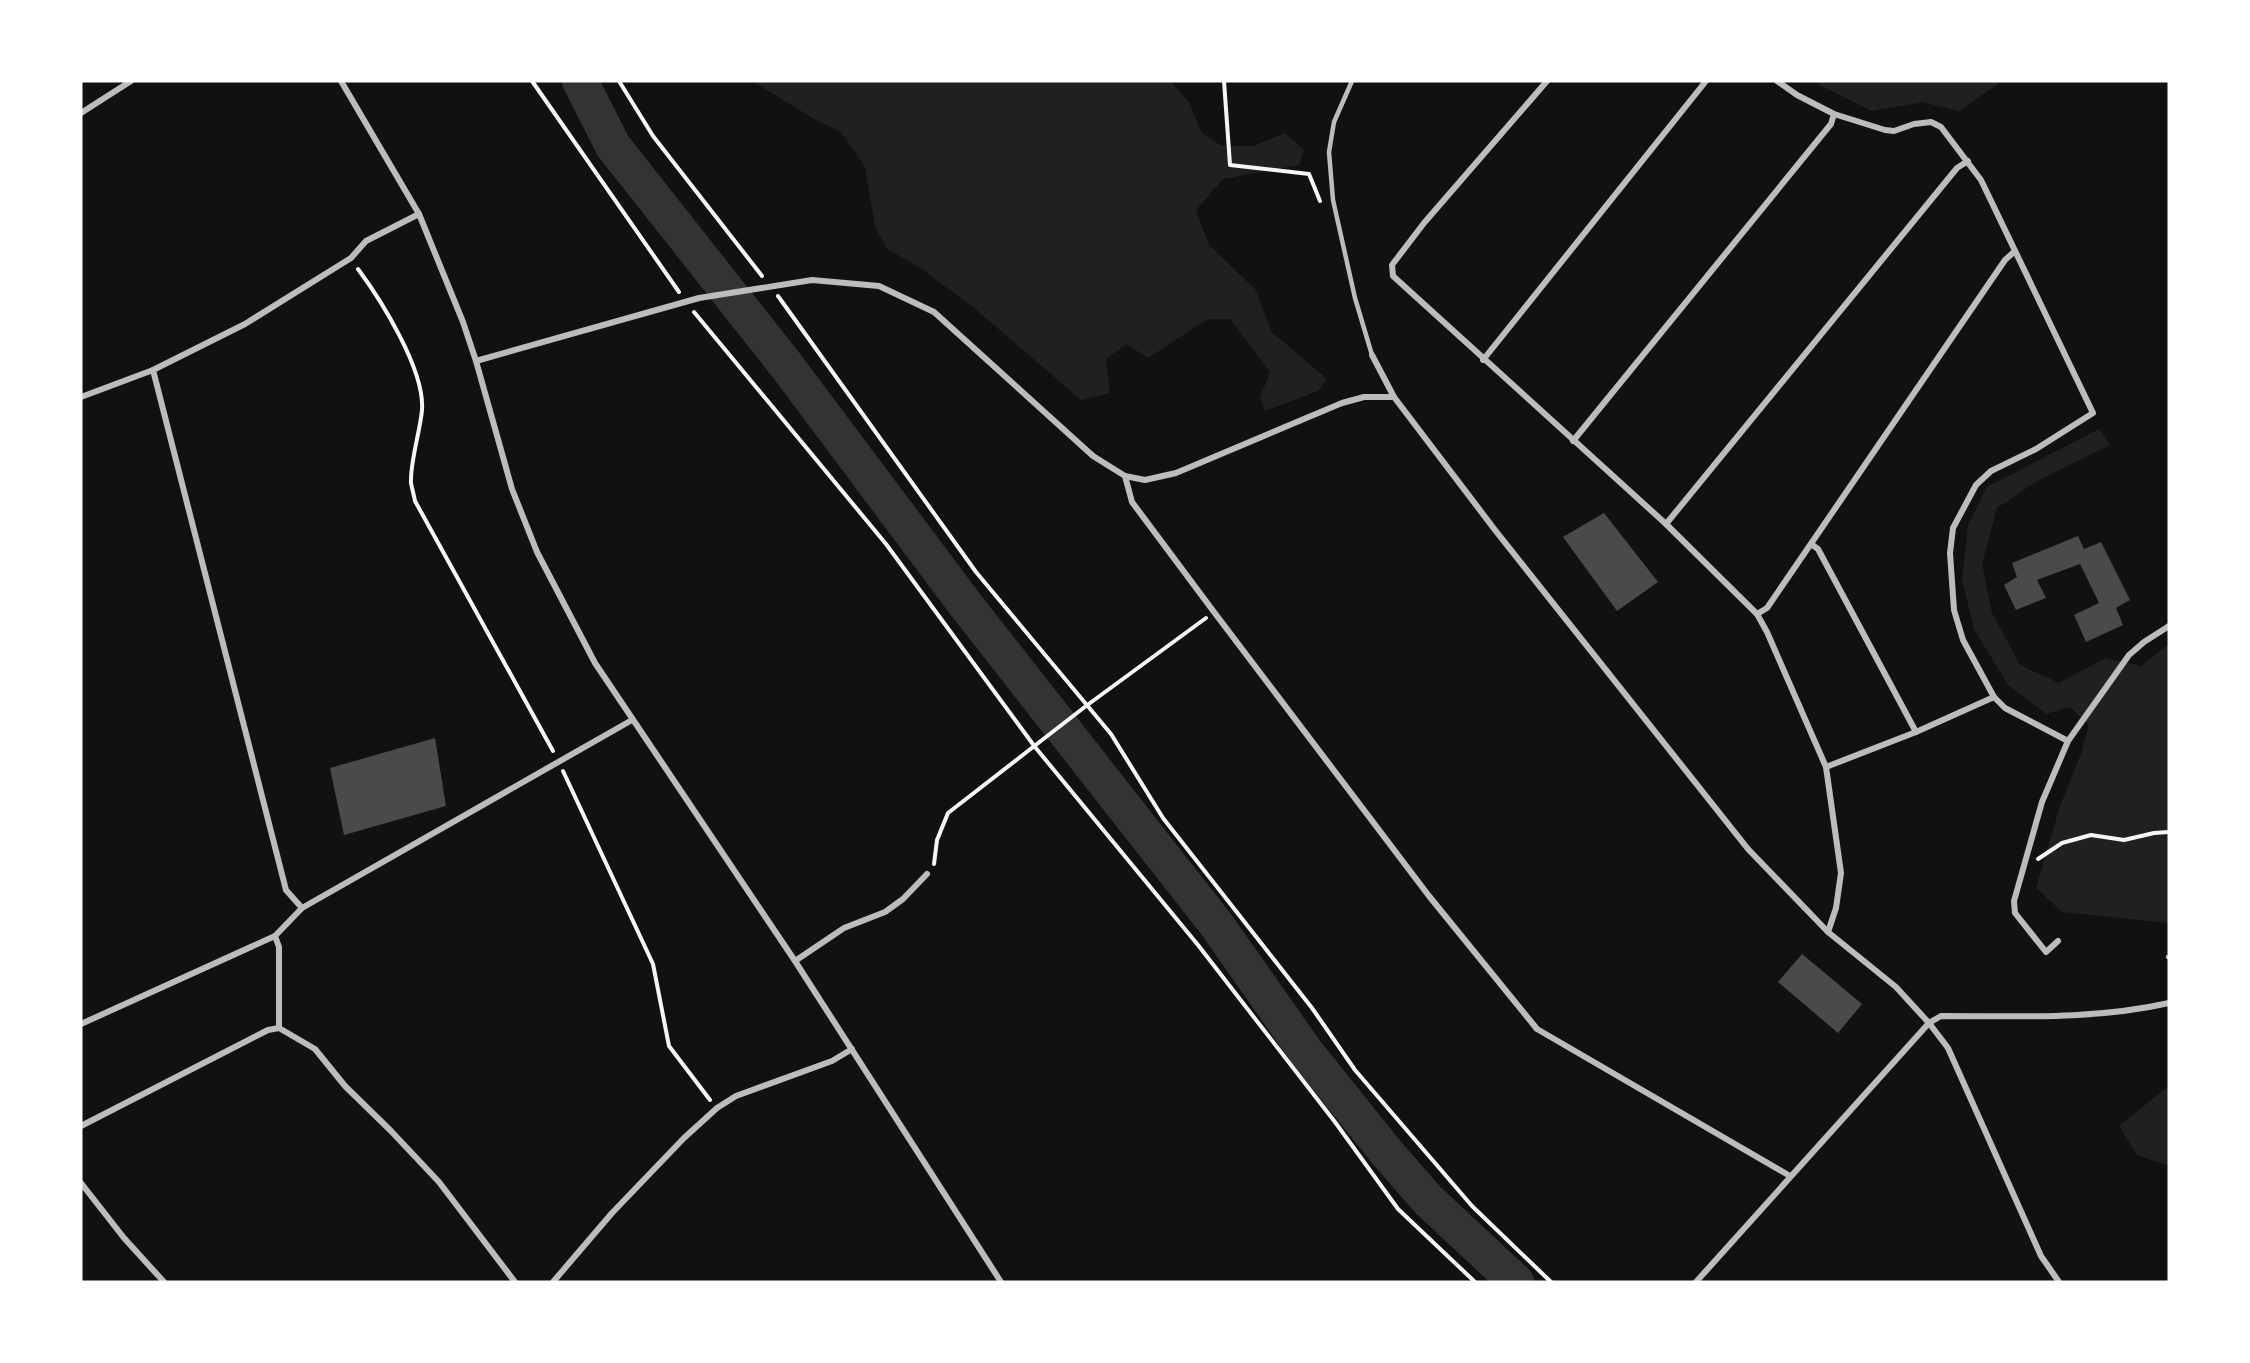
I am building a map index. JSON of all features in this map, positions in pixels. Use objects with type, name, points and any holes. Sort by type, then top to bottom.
[{"type":"street","points":[[81,113],[131,81]]},
{"type":"street","points":[[341,81],[419,214],[464,322],[512,489],[537,552],[595,663],[795,961],[1001,1282]]},
{"type":"street","points":[[1547,81],[1424,223],[1392,265],[1393,276],[1666,524],[1757,614],[1826,767],[1841,873],[1836,908],[1828,932]]},
{"type":"street","points":[[1483,360],[1706,81]]},
{"type":"street","points":[[1777,81],[1797,95],[1834,114],[1894,131],[1914,124],[1931,122],[1941,127],[1981,180],[2093,413],[2036,449],[1991,471],[1976,485],[1953,528],[1950,553],[1954,609],[1963,640],[1994,697],[2005,708],[2068,741]]},
{"type":"street","points":[[1573,441],[1830,124],[1834,114]]},
{"type":"street","points":[[1666,524],[1957,168],[1968,161]]},
{"type":"street","points":[[81,397],[153,370],[245,324],[351,258],[366,241],[419,214]]},
{"type":"street","points":[[1757,614],[1767,608],[2005,260],[2015,251]]},
{"type":"street","points":[[476,361],[699,298],[812,280],[879,286],[934,312],[1093,456],[1125,476],[1145,480],[1176,473],[1342,403],[1364,398],[1394,397]]},
{"type":"street","points":[[1372,355],[1394,397],[1495,530],[1748,849],[1828,932],[1896,987],[1948,1048],[2041,1256],[2059,1282]]},
{"type":"street","points":[[153,370],[286,890],[302,908]]},
{"type":"street","points":[[1125,476],[1132,502],[1429,896],[1537,1029],[1790,1176]]},
{"type":"street","points":[[1811,544],[1818,549],[1916,732]]},
{"type":"street","points":[[2058,941],[2046,952],[2015,913],[2014,901],[2042,802],[2068,741],[2129,656],[2144,642],[2169,626]]},
{"type":"street","points":[[1826,767],[1916,732],[1994,697]]},
{"type":"street","points":[[81,1024],[275,936],[302,908],[632,720]]},
{"type":"street","points":[[795,961],[844,928],[885,912],[903,899],[927,874]]},
{"type":"street","points":[[275,936],[279,947],[279,1028]]},
{"type":"street","points":[[1696,1282],[1929,1023],[1941,1016],[2065,1016],[2142,1009],[2169,1003]]},
{"type":"street","points":[[81,1126],[268,1030],[279,1028],[315,1049],[345,1086],[439,1182],[515,1282]]},
{"type":"street","points":[[553,1282],[612,1213],[684,1137],[717,1108],[736,1096],[832,1061],[852,1049]]},
{"type":"street","points":[[81,1183],[124,1238],[164,1282]]},
{"type":"lane","points":[[1352,81],[1334,122],[1329,152],[1333,200],[1355,298],[1372,355]]},
{"type":"path","points":[[532,81],[686,302],[886,544],[1035,747],[1198,945],[1335,1122],[1398,1209],[1475,1282]]},
{"type":"path","points":[[619,81],[653,136],[771,287],[976,572],[1111,734],[1162,818],[1312,1008],[1355,1071],[1472,1206],[1551,1282]]},
{"type":"path","points":[[1224,81],[1230,165],[1310,174],[1322,208]]},
{"type":"path","points":[[351,258],[379,296],[412,363],[420,388],[422,408],[411,482],[415,501],[559,762],[653,964],[669,1046],[717,1108]]},
{"type":"path","points":[[927,874],[934,864],[937,840],[948,813],[1086,706],[1214,612]]},
{"type":"path","points":[[2023,869],[2062,843],[2091,835],[2124,840],[2154,832],[2169,832]]},
{"type":"shaded area","points":[[752,81],[1170,81],[1188,101],[1202,133],[1222,146],[1253,146],[1285,133],[1304,150],[1299,165],[1223,179],[1196,210],[1209,245],[1255,289],[1272,332],[1327,379],[1318,391],[1265,411],[1260,398],[1270,372],[1230,319],[1208,319],[1148,358],[1126,344],[1106,359],[1110,393],[1081,400],[973,307],[916,265],[888,250],[875,227],[865,167],[841,132],[814,119]]},
{"type":"shaded area","points":[[1815,81],[2002,81],[1959,111],[1922,102],[1872,111]]},
{"type":"shaded area","points":[[2099,429],[2110,445],[2037,481],[1997,508],[1982,564],[1992,613],[2020,665],[2059,683],[2105,658],[2141,666],[2169,644],[2169,923],[2062,912],[2036,888],[2060,806],[2082,751],[2089,725],[2070,707],[2046,714],[2008,685],[1974,629],[1962,579],[1968,525],[1987,487]]},
{"type":"shaded area","points":[[2169,1086],[2169,1166],[2137,1155],[2119,1126]]},
{"type":"building","points":[[1604,513],[1658,582],[1617,611],[1563,537]]},
{"type":"building","points":[[2078,536],[2084,549],[2101,542],[2130,600],[2116,608],[2123,625],[2086,642],[2074,615],[2099,603],[2080,564],[2037,580],[2046,598],[2016,610],[2004,585],[2017,577],[2012,563]]},
{"type":"building","points":[[435,738],[446,806],[344,835],[330,768]]},
{"type":"building","points":[[1802,954],[1862,1004],[1838,1033],[1778,982]]},
{"type":"waterway","points":[[580,81],[613,146],[786,365],[965,604],[1216,924],[1306,1052],[1428,1200],[1516,1282]]}]
